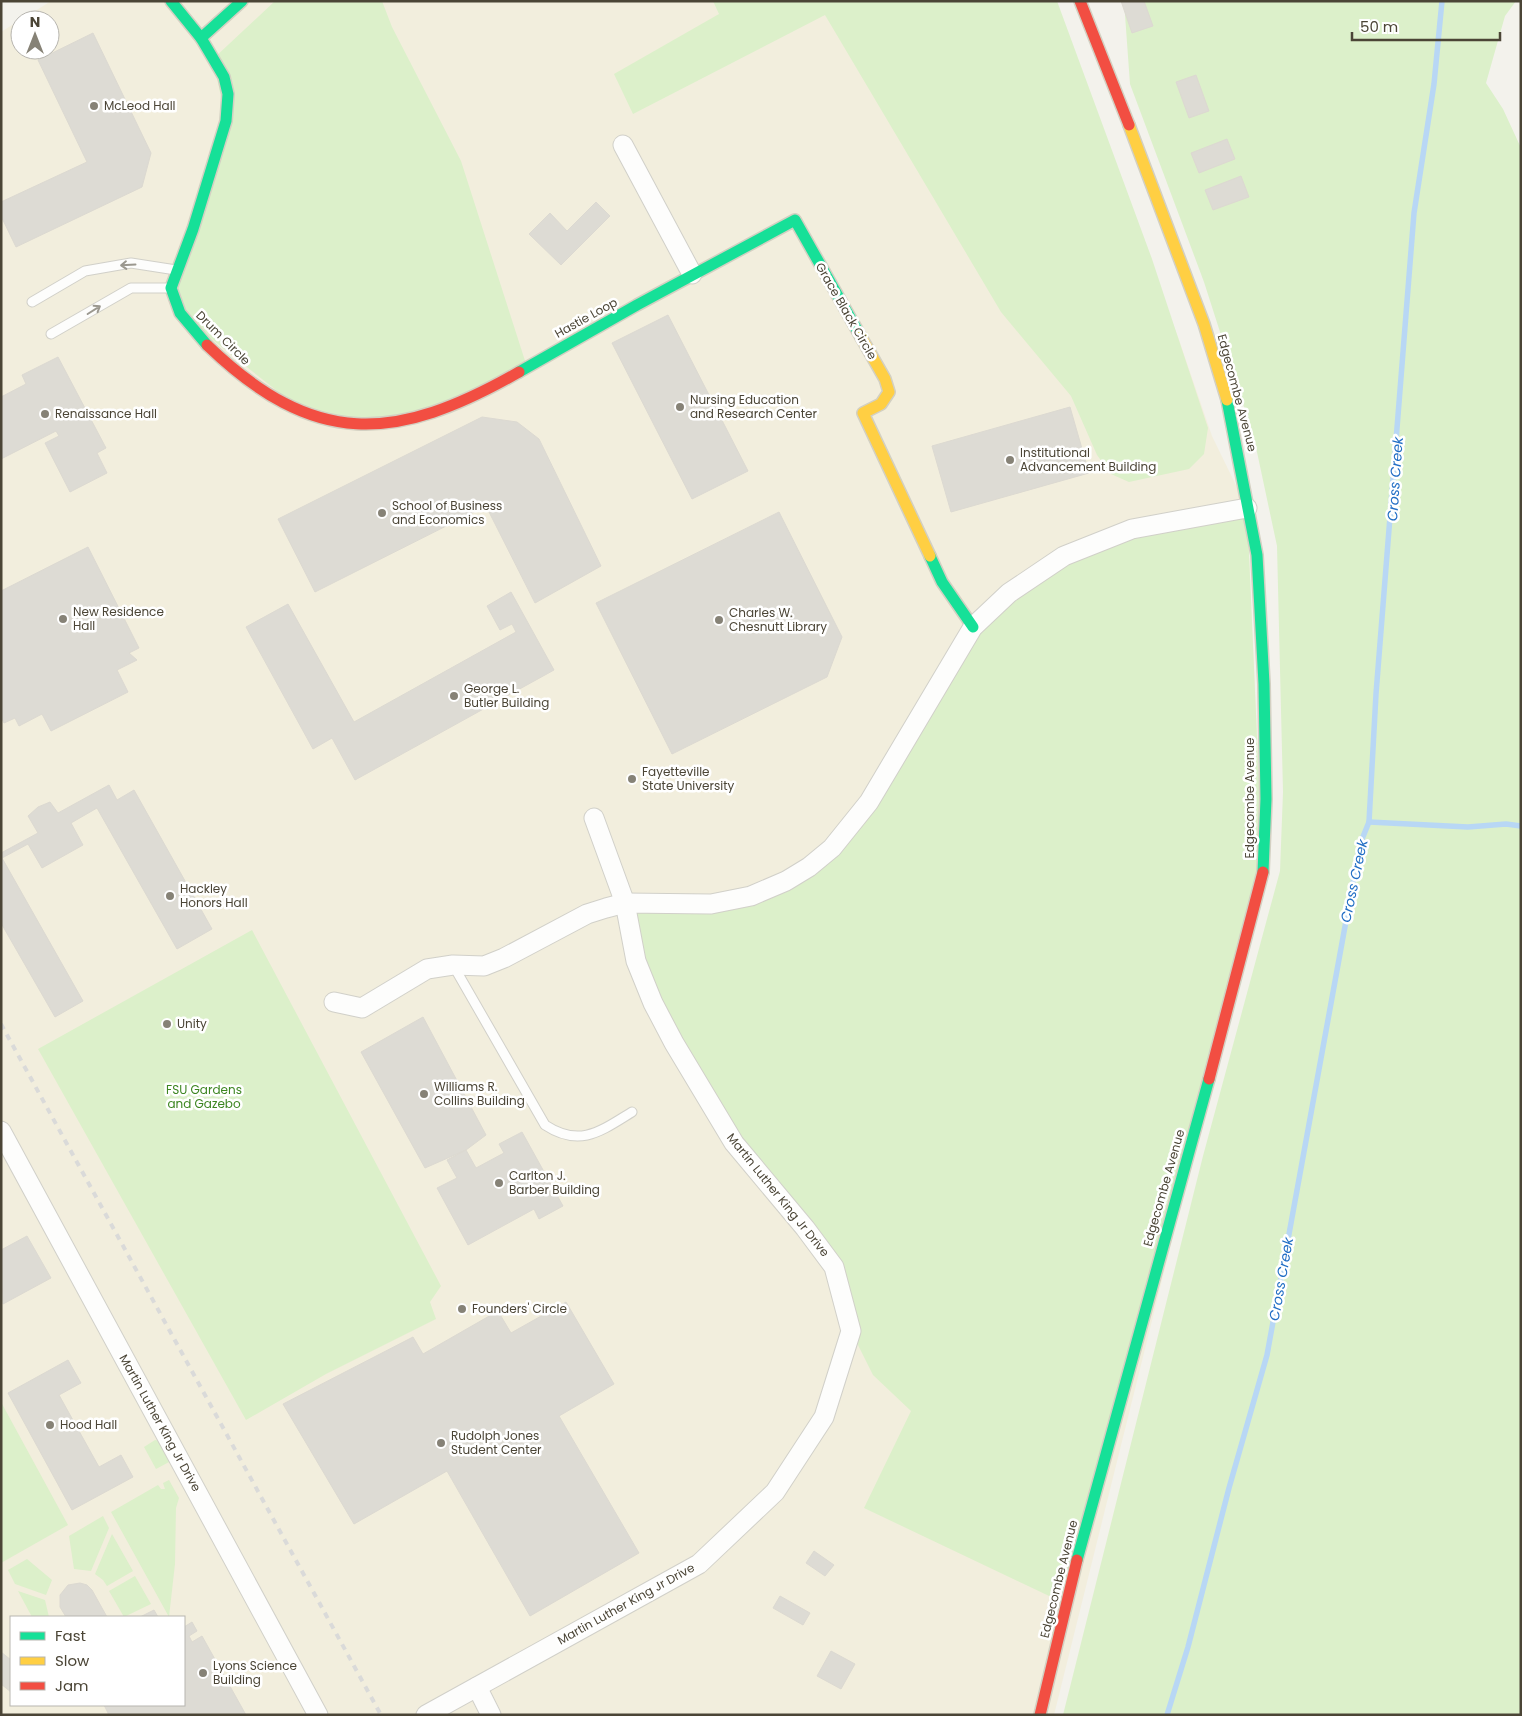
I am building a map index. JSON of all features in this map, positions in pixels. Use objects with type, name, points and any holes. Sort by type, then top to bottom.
[{"type":"street","points":[[170,1],[201,38],[224,77],[228,94],[226,120],[185,254],[176,270],[171,288]]},
{"type":"street","points":[[201,38],[242,1]]},
{"type":"street","name":"Edgecombe Avenue","points":[[1040,1715],[1077,1559],[1240,966],[1263,874],[1266,799],[1264,684],[1257,556],[1230,411],[1204,324],[1170,229],[1080,1]]},
{"type":"street","points":[[623,145],[692,274]]},
{"type":"street","name":"Grace Black Circle","points":[[692,274],[795,220],[885,379],[889,392],[881,404],[863,413],[889,465],[942,582],[973,627]]},
{"type":"street","name":"Hastie Loop","points":[[493,385],[692,274]]},
{"type":"street","name":"Drum Circle","points":[[171,288],[180,314],[220,358],[261,392],[284,406],[310,417],[335,423],[389,424],[415,419],[493,385]]},
{"type":"street","points":[[334,1002],[362,1008],[427,970],[453,965],[484,966],[504,958],[587,914],[625,903],[710,904],[743,898],[786,881],[832,848],[869,802],[973,627],[1009,593],[1044,568],[1087,545],[1132,529],[1247,508]]},
{"type":"street","name":"Martin Luther King Jr Drive","points":[[426,1715],[699,1564],[775,1492],[824,1417],[851,1331],[834,1267],[805,1228],[734,1143],[652,1003],[636,961],[625,903],[594,818]]},
{"type":"street","name":"Martin Luther King Jr Drive","points":[[1,1131],[318,1715]]},
{"type":"street","points":[[476,1687],[491,1715]]},
{"type":"lane","points":[[32,302],[85,271],[131,263],[176,270]]},
{"type":"lane","points":[[51,334],[130,288],[171,288]]},
{"type":"lane","points":[[453,965],[545,1125],[558,1134],[581,1138],[607,1128],[632,1112]]},
{"type":"shaded area","name":"Fayetteville State University","points":[[51,1],[1044,1],[1178,337],[1212,436],[1247,508],[1263,874],[1054,1715],[1,1715],[1,32],[10,26],[10,60],[60,60],[60,10],[37,10]]},
{"type":"green space","points":[[275,1],[382,1],[392,27],[461,161],[527,367],[415,419],[310,417],[180,314],[176,270],[226,121],[213,59]]},
{"type":"green space","points":[[713,1],[1057,1],[1152,259],[1208,428],[1204,454],[1189,469],[1129,482],[1111,474],[1097,455],[1071,396],[1001,312],[825,15],[633,114],[614,74],[719,14]]},
{"type":"green space","points":[[1124,1],[1516,1],[1505,16],[1486,83],[1503,109],[1521,148],[1521,1715],[1063,1715],[1203,1156],[1280,871],[1283,792],[1277,546],[1254,438],[1204,282],[1130,84]]},
{"type":"green space","points":[[1247,508],[1263,874],[1066,1604],[864,1508],[911,1411],[873,1375],[851,1331],[834,1267],[674,1043],[625,903],[711,904],[779,884],[826,853],[981,619],[1044,568],[1123,532]]},
{"type":"green space","name":"FSU Gardens and Gazebo","points":[[252,930],[441,1286],[430,1302],[436,1319],[326,1374],[246,1420],[38,1049]]},
{"type":"green space","points":[[1,1402],[68,1525],[1,1563]]},
{"type":"green space","points":[[155,1440],[160,1441],[171,1461],[156,1469],[144,1447]]},
{"type":"green space","points":[[169,1480],[179,1498],[176,1508],[175,1564],[169,1616],[111,1512],[158,1485],[161,1489],[165,1489],[163,1483]]},
{"type":"green space","points":[[103,1516],[109,1528],[91,1571],[74,1569],[69,1536]]},
{"type":"green space","points":[[112,1534],[133,1571],[107,1586],[95,1574]]},
{"type":"green space","points":[[27,1559],[52,1580],[46,1595],[15,1584],[8,1570]]},
{"type":"green space","points":[[135,1576],[151,1604],[123,1616],[109,1591]]},
{"type":"green space","points":[[18,1591],[45,1600],[49,1616],[31,1616]]},
{"type":"building","points":[[1121,1],[1144,1],[1153,26],[1132,33]]},
{"type":"building","name":"McLeod Hall","points":[[93,33],[151,153],[142,187],[16,247],[1,216],[1,202],[87,162],[38,60],[60,60],[60,49]]},
{"type":"building","points":[[1196,75],[1209,111],[1189,118],[1176,82]]},
{"type":"building","points":[[1227,139],[1235,159],[1199,173],[1191,153]]},
{"type":"building","points":[[1241,176],[1249,197],[1213,210],[1205,190]]},
{"type":"building","points":[[596,202],[610,216],[561,265],[529,234],[550,213],[567,231]]},
{"type":"building","name":"Nursing Education and Research Center","points":[[668,315],[748,471],[692,499],[612,343]]},
{"type":"building","name":"Renaissance Hall","points":[[58,357],[106,448],[97,453],[107,473],[70,492],[45,443],[59,436],[56,431],[1,459],[1,397],[26,384],[22,375]]},
{"type":"building","name":"Institutional Advancement Building","points":[[1070,407],[1089,473],[951,512],[932,446]]},
{"type":"building","name":"School of Business and Economics","points":[[482,417],[517,422],[539,439],[601,566],[535,603],[486,506],[315,592],[278,519]]},
{"type":"building","name":"Charles W. Chesnutt Library","points":[[779,512],[842,637],[827,677],[672,754],[596,603]]},
{"type":"building","name":"New Residence Hall","points":[[88,547],[139,648],[129,653],[137,660],[117,670],[128,692],[51,731],[42,714],[19,726],[15,718],[4,723],[1,717],[1,591]]},
{"type":"building","name":"George L. Butler Building","points":[[511,592],[554,670],[355,780],[332,738],[313,749],[246,627],[288,604],[354,722],[516,632],[512,624],[500,630],[487,606]]},
{"type":"building","name":"Hackley Honors Hall","points":[[109,785],[117,800],[134,790],[212,929],[177,949],[97,808],[71,823],[83,845],[42,868],[28,844],[2,858],[83,1001],[55,1017],[1,923],[1,853],[38,833],[28,816],[38,807],[50,802],[58,813]]},
{"type":"building","name":"Williams R. Collins Building","points":[[423,1017],[486,1135],[466,1150],[425,1168],[361,1052]]},
{"type":"building","name":"Carlton J. Barber Building","points":[[522,1132],[563,1206],[539,1219],[534,1209],[468,1245],[437,1188],[457,1178],[447,1160],[466,1150],[476,1168],[504,1153],[499,1144]]},
{"type":"building","points":[[27,1236],[51,1278],[3,1304],[1,1250]]},
{"type":"building","name":"Rudolph Jones Student Center","points":[[566,1302],[614,1384],[559,1416],[639,1553],[530,1616],[447,1471],[354,1524],[283,1404],[413,1337],[423,1354],[498,1311],[511,1333]]},
{"type":"building","name":"Hood Hall","points":[[68,1360],[81,1383],[59,1395],[99,1467],[121,1455],[133,1477],[72,1510],[8,1393]]},
{"type":"building","points":[[814,1551],[834,1565],[825,1576],[806,1563]]},
{"type":"building","points":[[80,1583],[87,1585],[92,1590],[106,1616],[65,1616],[60,1607],[60,1595],[68,1585]]},
{"type":"building","points":[[780,1596],[810,1613],[803,1625],[773,1608]]},
{"type":"building","points":[[154,1610],[157,1616],[142,1616]]},
{"type":"building","name":"Lyons Science Building","points":[[192,1622],[197,1631],[189,1636],[192,1642],[202,1636],[246,1715],[109,1715],[104,1706],[185,1706],[185,1626]]},
{"type":"building","points":[[831,1651],[855,1664],[841,1689],[817,1676]]},
{"type":"building","points":[[1,1652],[10,1659],[10,1691],[1,1684]]},
{"type":"waterway","name":"Cross Creek","points":[[1167,1715],[1188,1647],[1229,1488],[1267,1355],[1360,844],[1369,822],[1376,694],[1414,213],[1434,84],[1442,1]]},
{"type":"waterway","points":[[1369,822],[1468,827],[1506,824],[1521,826]]},
{"type":"railway","points":[[1,1024],[381,1715]]},
{"type":"traffic: fast","points":[[171,1],[201,38],[224,77],[228,94],[226,121],[193,229],[171,288],[180,313],[207,345]]},
{"type":"traffic: fast","points":[[201,38],[242,1]]},
{"type":"traffic: fast","points":[[519,372],[637,305],[795,220],[861,337]]},
{"type":"traffic: fast","points":[[1227,400],[1257,555],[1264,684],[1266,799],[1263,872]]},
{"type":"traffic: fast","points":[[930,556],[942,582],[973,627]]},
{"type":"traffic: fast","points":[[1077,1560],[1209,1079]]},
{"type":"traffic: slow","points":[[1129,125],[1204,324],[1227,400]]},
{"type":"traffic: slow","points":[[861,337],[885,379],[889,392],[881,404],[863,413],[930,556]]},
{"type":"traffic: jam","points":[[1080,1],[1129,125]]},
{"type":"traffic: jam","points":[[207,345],[246,379],[283,403],[320,418],[357,424],[394,422],[433,412],[474,395],[519,372]]},
{"type":"traffic: jam","points":[[1209,1079],[1263,872]]},
{"type":"traffic: jam","points":[[1040,1715],[1077,1560]]},
{"type":"place","name":"McLeod Hall","points":[[94,106]]},
{"type":"place","name":"Nursing Education and Research Center","points":[[680,407]]},
{"type":"place","name":"Renaissance Hall","points":[[45,414]]},
{"type":"place","name":"Institutional Advancement Building","points":[[1010,460]]},
{"type":"place","name":"School of Business and Economics","points":[[382,513]]},
{"type":"place","name":"New Residence Hall","points":[[63,619]]},
{"type":"place","name":"Charles W. Chesnutt Library","points":[[719,620]]},
{"type":"place","name":"George L. Butler Building","points":[[454,696]]},
{"type":"place","name":"Fayetteville State University","points":[[632,779]]},
{"type":"place","name":"Hackley Honors Hall","points":[[170,896]]},
{"type":"place","name":"Unity","points":[[167,1024]]},
{"type":"place","name":"Williams R. Collins Building","points":[[424,1094]]},
{"type":"place","name":"Carlton J. Barber Building","points":[[499,1183]]},
{"type":"place","name":"Founders' Circle","points":[[462,1309]]},
{"type":"place","name":"Hood Hall","points":[[50,1425]]},
{"type":"place","name":"Rudolph Jones Student Center","points":[[441,1443]]},
{"type":"place","name":"Lyons Science Building","points":[[203,1673]]}]
